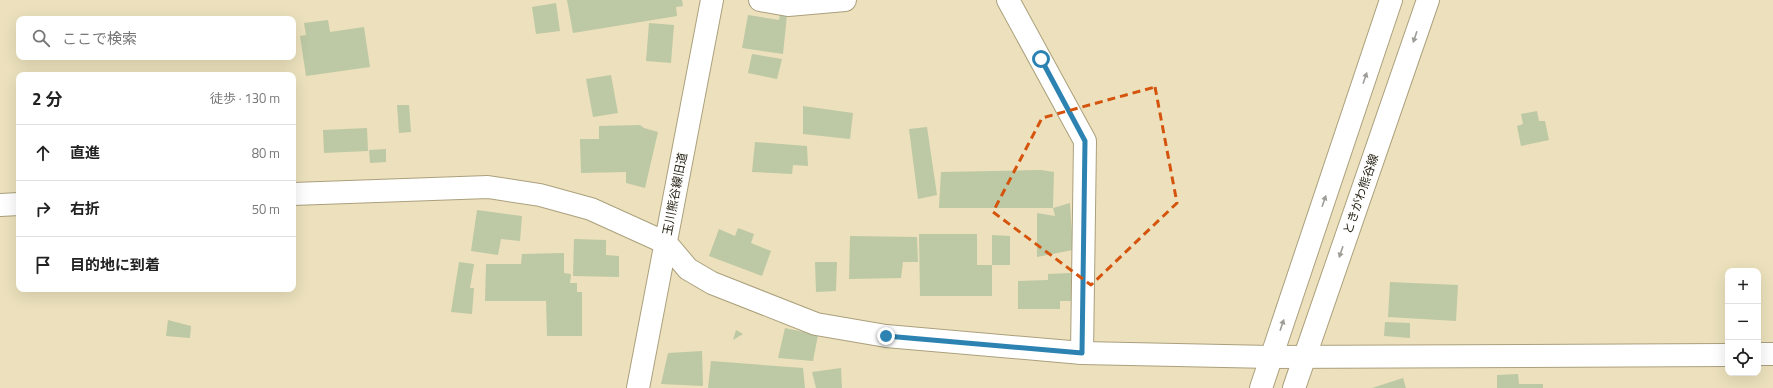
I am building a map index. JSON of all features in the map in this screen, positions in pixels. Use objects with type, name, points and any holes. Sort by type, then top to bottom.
[{"type":"street","name":"玉川熊谷線旧道","points":[[638,388],[712,0]]},
{"type":"street","points":[[760,0],[788,5],[845,0]]},
{"type":"street","points":[[1008,0],[1085,141],[1082,353]]},
{"type":"street","points":[[1261,388],[1392,0]]},
{"type":"street","name":"ときがわ熊谷線","points":[[1294,388],[1428,0]]},
{"type":"street","points":[[296,194],[488,187],[540,195],[591,208],[666,244],[688,268],[712,283],[816,324],[886,336],[1082,353],[1271,357],[1725,355]]},
{"type":"street","points":[[0,205],[16,204]]},
{"type":"street","points":[[1761,354],[1773,354]]},
{"type":"highlighted area","points":[[1155,87],[1177,203],[1091,285],[993,212],[1042,118]]},
{"type":"building","points":[[567,0],[682,0],[683,6],[676,7],[677,16],[573,33]]},
{"type":"building","points":[[556,3],[560,31],[536,34],[532,7]]},
{"type":"building","points":[[782,5],[788,5],[783,54],[742,48],[748,15],[779,20]]},
{"type":"building","points":[[328,20],[330,32],[364,27],[370,67],[306,76],[300,36],[306,35],[304,23]]},
{"type":"building","points":[[649,23],[674,25],[671,63],[646,61]]},
{"type":"building","points":[[752,54],[782,59],[777,79],[748,73]]},
{"type":"building","points":[[611,75],[618,113],[593,117],[586,79]]},
{"type":"building","points":[[397,105],[409,105],[411,132],[399,133]]},
{"type":"building","points":[[803,106],[853,113],[850,139],[803,134]]},
{"type":"building","points":[[1537,111],[1539,121],[1545,121],[1549,140],[1521,146],[1517,126],[1523,124],[1521,114]]},
{"type":"building","points":[[640,125],[644,128],[658,132],[645,188],[626,183],[626,172],[581,173],[580,139],[599,139],[599,126]]},
{"type":"building","points":[[927,127],[937,195],[918,199],[909,129]]},
{"type":"building","points":[[367,128],[368,151],[324,153],[323,130]]},
{"type":"building","points":[[755,142],[807,146],[808,166],[793,165],[792,174],[752,172]]},
{"type":"building","points":[[386,149],[386,162],[370,163],[369,150]]},
{"type":"building","points":[[1041,170],[1054,172],[1053,208],[939,208],[941,172]]},
{"type":"building","points":[[1070,203],[1073,250],[1037,257],[1037,213],[1055,216],[1053,208]]},
{"type":"building","points":[[477,210],[522,216],[520,241],[501,239],[498,255],[471,251]]},
{"type":"building","points":[[738,228],[754,234],[751,243],[771,251],[762,276],[709,256],[719,229],[735,236]]},
{"type":"building","points":[[919,234],[977,234],[977,265],[992,265],[992,296],[920,296]]},
{"type":"building","points":[[992,235],[1010,236],[1010,265],[992,265]]},
{"type":"building","points":[[850,236],[917,237],[918,262],[903,262],[901,278],[849,279]]},
{"type":"building","points":[[574,239],[606,240],[606,255],[619,256],[619,277],[573,276]]},
{"type":"building","points":[[564,253],[564,273],[571,274],[570,283],[577,283],[577,292],[582,292],[582,336],[547,336],[546,301],[485,301],[486,264],[521,264],[522,254]]},
{"type":"building","points":[[459,262],[474,264],[470,288],[474,288],[472,314],[451,312]]},
{"type":"building","points":[[815,262],[837,262],[836,291],[816,292]]},
{"type":"building","points":[[1072,273],[1072,301],[1060,301],[1060,309],[1018,309],[1018,281],[1048,280],[1048,274]]},
{"type":"building","points":[[1390,282],[1458,285],[1456,321],[1388,317]]},
{"type":"building","points":[[168,320],[191,326],[190,338],[166,336]]},
{"type":"building","points":[[1385,322],[1410,323],[1410,338],[1384,336]]},
{"type":"building","points":[[785,328],[818,335],[813,361],[778,358]]},
{"type":"building","points":[[736,330],[743,334],[733,340]]},
{"type":"building","points":[[702,351],[703,386],[661,384],[668,353]]},
{"type":"building","points":[[711,361],[803,368],[805,388],[708,388]]},
{"type":"building","points":[[841,368],[842,388],[816,388],[812,372]]},
{"type":"building","points":[[1518,374],[1519,384],[1543,384],[1543,388],[1497,388],[1497,375]]},
{"type":"building","points":[[1403,378],[1406,388],[1372,388]]},
{"type":"route","points":[[886,336],[1082,353],[1085,141],[1041,59]]}]
